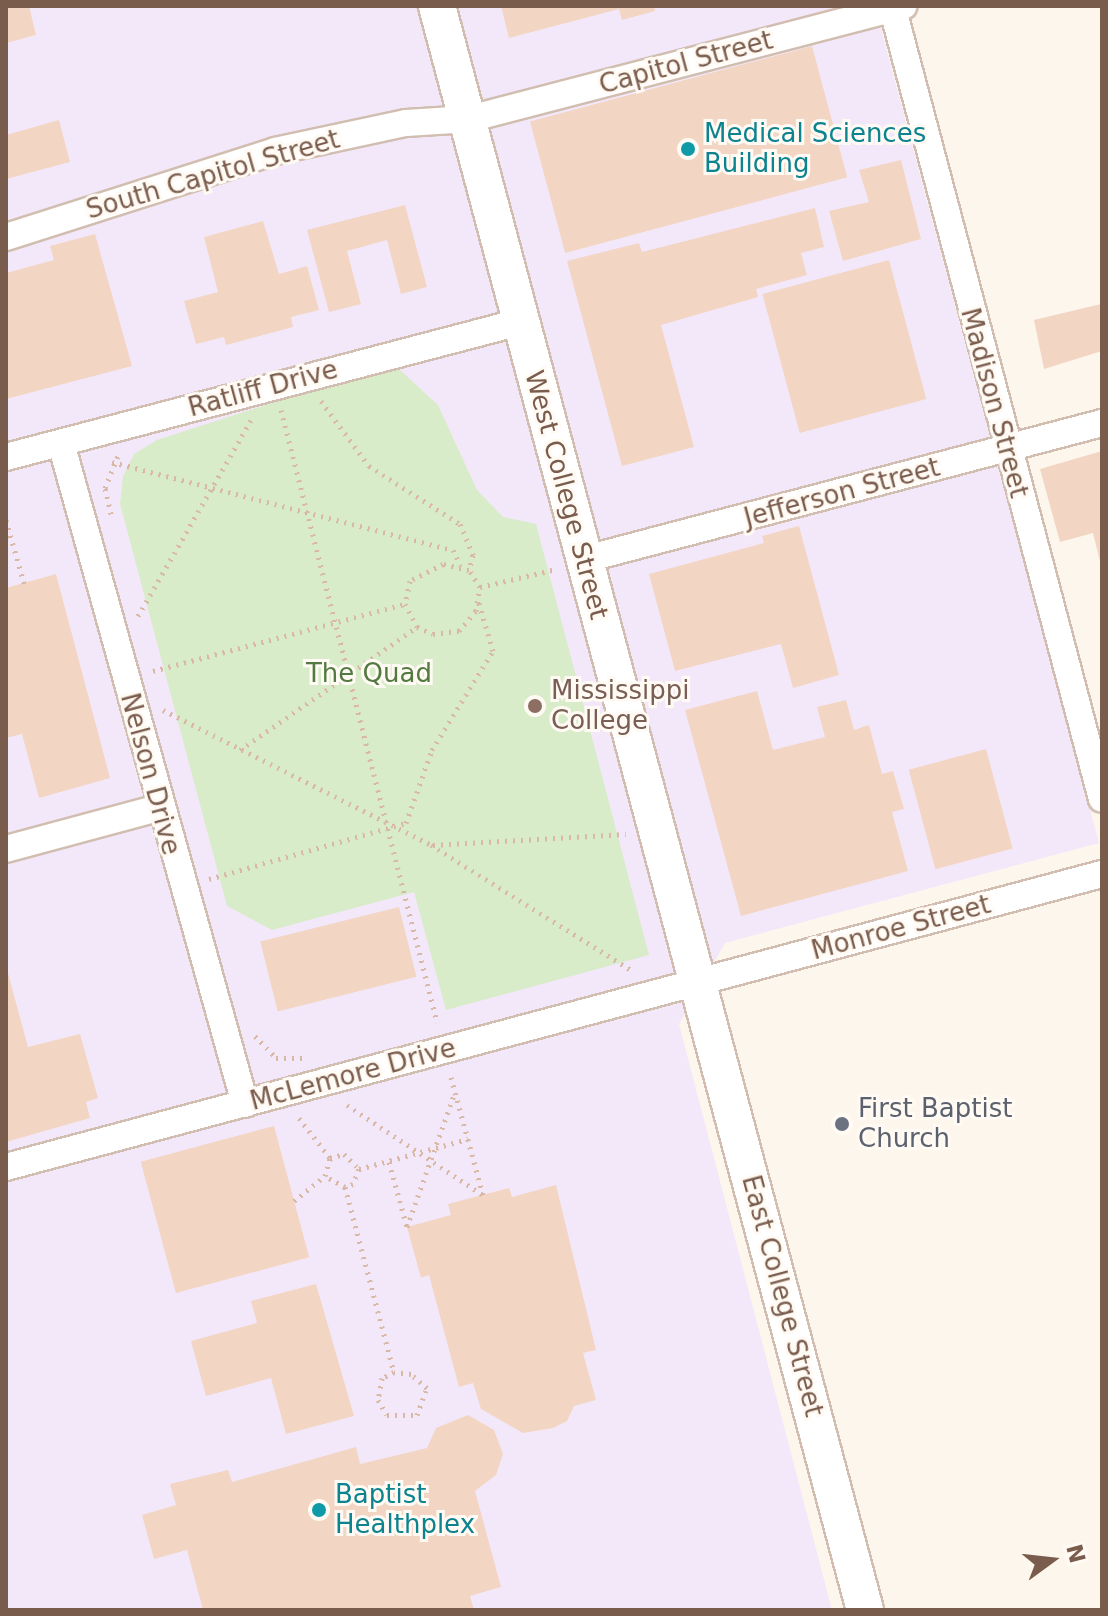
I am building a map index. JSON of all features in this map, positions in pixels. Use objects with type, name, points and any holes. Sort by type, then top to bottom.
[{"type":"street","name":"West College Street","points":[[437,6],[520,322],[571,571],[700,982]]},
{"type":"street","name":"Capitol Street","points":[[469,119],[896,7]]},
{"type":"street","name":"Madison Street","points":[[896,7],[1006,450],[1102,799]]},
{"type":"street","name":"South Capitol Street","points":[[6,237],[275,151],[406,123],[469,119]]},
{"type":"street","name":"Ratliff Drive","points":[[6,457],[285,391],[520,322]]},
{"type":"street","name":"Jefferson Street","points":[[571,571],[1102,423]]},
{"type":"street","name":"Nelson Drive","points":[[61,443],[158,808],[245,1104]]},
{"type":"street","points":[[6,849],[158,808]]},
{"type":"street","name":"Monroe Street","points":[[700,982],[1102,874]]},
{"type":"street","name":"McLemore Drive","points":[[6,1167],[700,982]]},
{"type":"street","name":"East College Street","points":[[700,982],[865,1610]]},
{"type":"path","points":[[285,391],[307,512],[437,1022],[452,1018]]},
{"type":"path","points":[[285,391],[333,413],[348,443],[369,466],[460,524],[473,555],[469,570]]},
{"type":"path","points":[[138,616],[208,487],[260,408]]},
{"type":"path","points":[[112,462],[453,550],[460,566]]},
{"type":"path","points":[[6,520],[24,583]]},
{"type":"path","points":[[460,566],[469,570],[480,587],[478,600],[459,631],[433,634],[417,627],[405,604],[405,591],[421,570],[460,566]]},
{"type":"path","points":[[480,587],[556,567],[571,571]]},
{"type":"path","points":[[209,879],[406,823],[439,736],[493,651],[492,632],[478,600]]},
{"type":"path","points":[[153,671],[405,604]]},
{"type":"path","points":[[240,750],[417,627]]},
{"type":"path","points":[[163,710],[388,828],[431,845],[633,971]]},
{"type":"path","points":[[623,819],[631,848]]},
{"type":"path","points":[[431,845],[627,834]]},
{"type":"path","points":[[618,975],[647,967]]},
{"type":"path","points":[[347,1105],[483,1195],[451,1077]]},
{"type":"path","points":[[389,1162],[407,1227],[455,1091]]},
{"type":"path","points":[[299,1118],[330,1158]]},
{"type":"path","points":[[359,1169],[468,1139]]},
{"type":"path","points":[[330,1158],[344,1154],[359,1169]]},
{"type":"path","points":[[294,1201],[325,1176],[330,1158]]},
{"type":"path","points":[[345,1187],[353,1184],[359,1169]]},
{"type":"path","points":[[325,1176],[345,1187],[394,1372]]},
{"type":"path","points":[[394,1372],[411,1374],[427,1388],[417,1415],[387,1415],[378,1400],[382,1378],[394,1372]]},
{"type":"shaded area","name":"Mississippi College","points":[[6,6],[875,6],[1099,843],[725,943],[679,1024],[832,1610],[6,1610]]},
{"type":"green space","name":"The Quad","points":[[399,369],[438,405],[477,490],[503,517],[536,524],[649,955],[446,1010],[414,892],[272,930],[227,906],[120,504],[123,476],[134,454],[157,440],[343,380]]},
{"type":"building","points":[[6,6],[29,6],[36,35],[6,43]]},
{"type":"building","points":[[501,6],[654,6],[655,11],[622,20],[619,9],[509,38]]},
{"type":"building","name":"Medical Sciences Building","points":[[812,46],[847,177],[565,253],[530,122]]},
{"type":"building","points":[[59,120],[70,162],[6,179],[6,135]]},
{"type":"building","points":[[901,160],[921,239],[843,261],[829,211],[869,202],[859,170]]},
{"type":"building","points":[[405,205],[427,287],[401,294],[387,240],[347,251],[361,304],[329,312],[307,230]]},
{"type":"building","points":[[815,208],[824,247],[801,253],[807,275],[756,289],[758,297],[661,325],[694,447],[622,466],[567,261],[639,243],[642,252]]},
{"type":"building","points":[[263,221],[279,274],[307,266],[319,310],[291,317],[293,327],[226,345],[224,337],[196,344],[184,301],[218,292],[204,237]]},
{"type":"building","points":[[95,234],[132,366],[6,399],[6,273],[54,260],[50,246]]},
{"type":"building","points":[[889,260],[926,399],[800,433],[762,294]]},
{"type":"building","points":[[1101,304],[1102,351],[1044,369],[1034,320]]},
{"type":"building","points":[[1102,451],[1101,565],[1093,533],[1060,542],[1040,469]]},
{"type":"building","points":[[799,526],[839,675],[793,688],[781,644],[675,671],[649,574],[764,543],[762,536]]},
{"type":"building","points":[[56,574],[110,778],[39,798],[22,734],[6,738],[6,588]]},
{"type":"building","points":[[757,691],[773,750],[825,737],[817,707],[846,700],[854,730],[869,725],[882,774],[893,771],[904,809],[892,812],[908,871],[741,916],[685,710]]},
{"type":"building","points":[[986,749],[1013,848],[935,869],[909,770]]},
{"type":"building","points":[[399,907],[416,977],[278,1011],[260,942]]},
{"type":"building","points":[[6,966],[28,1047],[80,1034],[98,1098],[86,1102],[90,1118],[6,1142]]},
{"type":"building","points":[[274,1126],[309,1257],[176,1293],[141,1162]]},
{"type":"building","points":[[556,1185],[596,1350],[583,1353],[596,1400],[574,1406],[567,1421],[553,1428],[523,1433],[481,1409],[473,1383],[459,1387],[429,1275],[421,1278],[407,1227],[451,1215],[448,1204],[509,1188],[512,1197]]},
{"type":"building","points":[[316,1284],[354,1416],[286,1434],[271,1378],[206,1396],[191,1341],[257,1323],[251,1301]]},
{"type":"building","name":"Baptist Healthplex","points":[[468,1415],[494,1430],[503,1454],[496,1475],[475,1491],[501,1587],[470,1596],[474,1610],[203,1610],[187,1550],[154,1559],[142,1515],[176,1505],[170,1484],[228,1470],[232,1482],[356,1447],[360,1464],[427,1448],[436,1428]]},
{"type":"place","name":"Medical Sciences Building","points":[[688,149]]},
{"type":"place","name":"Mississippi College","points":[[535,706]]},
{"type":"place","name":"First Baptist Church","points":[[842,1124]]},
{"type":"place","name":"Baptist Healthplex","points":[[319,1510]]}]
